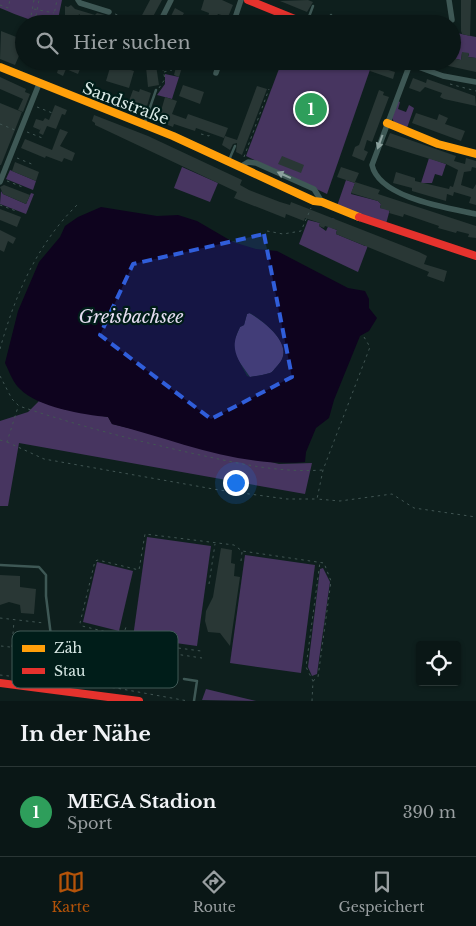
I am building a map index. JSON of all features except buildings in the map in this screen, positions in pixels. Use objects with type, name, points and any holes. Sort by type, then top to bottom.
[{"type":"street","points":[[78,0],[80,3],[109,12]]},
{"type":"street","points":[[164,15],[171,0]]},
{"type":"street","points":[[236,15],[241,0]]},
{"type":"street","points":[[248,0],[285,15]]},
{"type":"street","points":[[449,0],[451,15]]},
{"type":"street","name":"Sandstraße","points":[[0,68],[144,125],[373,223],[476,256]]},
{"type":"street","points":[[216,74],[217,70]]},
{"type":"street","points":[[408,70],[372,165],[373,173],[398,193],[476,214]]},
{"type":"street","points":[[426,70],[443,76],[476,82]]},
{"type":"street","points":[[1,180],[39,84]]},
{"type":"street","points":[[387,123],[438,144],[476,154]]},
{"type":"street","points":[[66,688],[139,701]]},
{"type":"lane","points":[[310,15],[313,6]]},
{"type":"lane","points":[[144,125],[156,90]]},
{"type":"lane","points":[[229,161],[235,146]]},
{"type":"lane","points":[[0,565],[35,567],[45,571],[51,631]]},
{"type":"lane","points":[[184,679],[197,681],[194,701]]},
{"type":"path","points":[[0,4],[8,8],[10,0]]},
{"type":"path","points":[[31,15],[34,0]]},
{"type":"path","points":[[36,15],[39,0]]},
{"type":"path","points":[[54,15],[57,0]]},
{"type":"path","points":[[33,8],[54,12]]},
{"type":"path","points":[[109,12],[118,15]]},
{"type":"path","points":[[156,90],[164,82],[164,72],[172,70]]},
{"type":"path","points":[[240,167],[269,89]]},
{"type":"path","points":[[32,104],[55,114]]},
{"type":"path","points":[[0,124],[44,139]]},
{"type":"path","points":[[202,134],[209,136],[210,133]]},
{"type":"path","points":[[10,155],[34,165]]},
{"type":"path","points":[[1,180],[25,188]]},
{"type":"path","points":[[267,231],[283,234],[301,231],[318,201]]},
{"type":"path","points":[[0,204],[16,211]]},
{"type":"path","points":[[0,349],[9,318],[25,278],[45,241],[59,222],[78,204]]},
{"type":"path","points":[[317,499],[323,470],[370,347],[364,337]]},
{"type":"path","points":[[0,376],[12,399],[18,406],[104,433],[252,467],[284,471],[323,470]]},
{"type":"path","points":[[7,442],[18,406]]},
{"type":"path","points":[[0,440],[44,459],[219,490],[287,499],[340,500],[392,494],[414,508],[476,517]]},
{"type":"path","points":[[105,631],[80,624],[96,560],[138,570],[146,534],[234,545],[242,551],[320,562],[324,563],[331,581],[318,677],[313,681]]},
{"type":"path","points":[[209,584],[215,543]]},
{"type":"path","points":[[241,561],[242,551]]},
{"type":"path","points":[[312,701],[313,681],[306,667],[320,562]]},
{"type":"path","points":[[0,618],[50,624]]},
{"type":"path","points":[[13,631],[14,620]]},
{"type":"path","points":[[125,631],[126,627]]},
{"type":"path","points":[[1,646],[12,647]]},
{"type":"path","points":[[178,648],[201,651]]},
{"type":"path","points":[[178,654],[202,658]]},
{"type":"path","points":[[116,688],[189,701]]},
{"type":"highlighted area","points":[[264,234],[292,377],[211,419],[100,335],[133,264]]},
{"type":"shaded area","points":[[0,0],[62,0],[59,15],[16,15],[0,8]]},
{"type":"shaded area","points":[[461,34],[476,37],[476,58],[468,57],[469,54],[462,53],[461,60]]},
{"type":"shaded area","points":[[279,70],[370,70],[327,194],[246,156]]},
{"type":"shaded area","points":[[165,74],[179,77],[172,99],[157,95],[165,84]]},
{"type":"shaded area","points":[[398,101],[400,102],[398,109],[406,112],[409,105],[414,108],[407,128],[394,122],[392,118]]},
{"type":"shaded area","points":[[429,158],[446,164],[442,176],[435,174],[432,183],[421,183]]},
{"type":"shaded area","points":[[182,167],[218,183],[210,202],[174,188]]},
{"type":"shaded area","points":[[10,170],[36,181],[33,190],[6,179]]},
{"type":"shaded area","points":[[346,180],[355,183],[351,194],[378,201],[381,204],[380,208],[390,209],[386,224],[337,206]]},
{"type":"shaded area","points":[[1,191],[3,194],[26,204],[31,193],[34,194],[26,214],[0,204]]},
{"type":"shaded area","points":[[332,218],[335,219],[332,228],[337,230],[336,234],[365,246],[370,240],[358,272],[299,244],[308,220],[320,223],[319,226],[326,231]]},
{"type":"shaded area","points":[[249,313],[270,328],[281,342],[284,350],[283,358],[272,372],[250,377],[236,357],[233,343]]},
{"type":"shaded area","points":[[39,401],[63,409],[108,417],[112,424],[279,464],[312,463],[305,494],[19,443],[8,506],[0,506],[0,421],[28,412]]},
{"type":"shaded area","points":[[147,537],[211,546],[197,646],[178,643],[178,631],[134,631]]},
{"type":"shaded area","points":[[245,555],[315,565],[301,673],[230,663]]},
{"type":"shaded area","points":[[97,562],[133,571],[119,631],[83,622]]},
{"type":"shaded area","points":[[323,568],[330,582],[317,674],[312,676],[308,667],[320,569]]},
{"type":"shaded area","points":[[206,689],[256,701],[202,700]]},
{"type":"water","name":"Greisbachsee","points":[[101,207],[157,216],[178,215],[197,221],[233,242],[256,249],[277,251],[348,288],[365,291],[369,299],[369,308],[377,318],[369,331],[360,336],[334,400],[329,418],[316,428],[306,452],[305,462],[280,463],[256,461],[208,451],[112,424],[108,417],[74,412],[49,405],[28,395],[18,386],[5,363],[18,311],[39,262],[60,237],[65,226],[78,217]],"holes":[[[250,313],[276,335],[281,343],[283,358],[271,372],[250,377],[247,376],[237,358],[235,341],[240,327],[244,325],[247,314]]]},
{"type":"traffic: slow","points":[[0,67],[173,136],[314,201],[322,202],[359,217]]},
{"type":"traffic: slow","points":[[387,123],[438,144],[476,154]]},
{"type":"traffic: jam","points":[[248,0],[285,15]]},
{"type":"traffic: jam","points":[[359,217],[476,256]]},
{"type":"traffic: jam","points":[[0,683],[12,685]]},
{"type":"traffic: jam","points":[[39,688],[139,701]]},
{"type":"place","name":"MEGA Stadion","points":[[311,109]]}]
